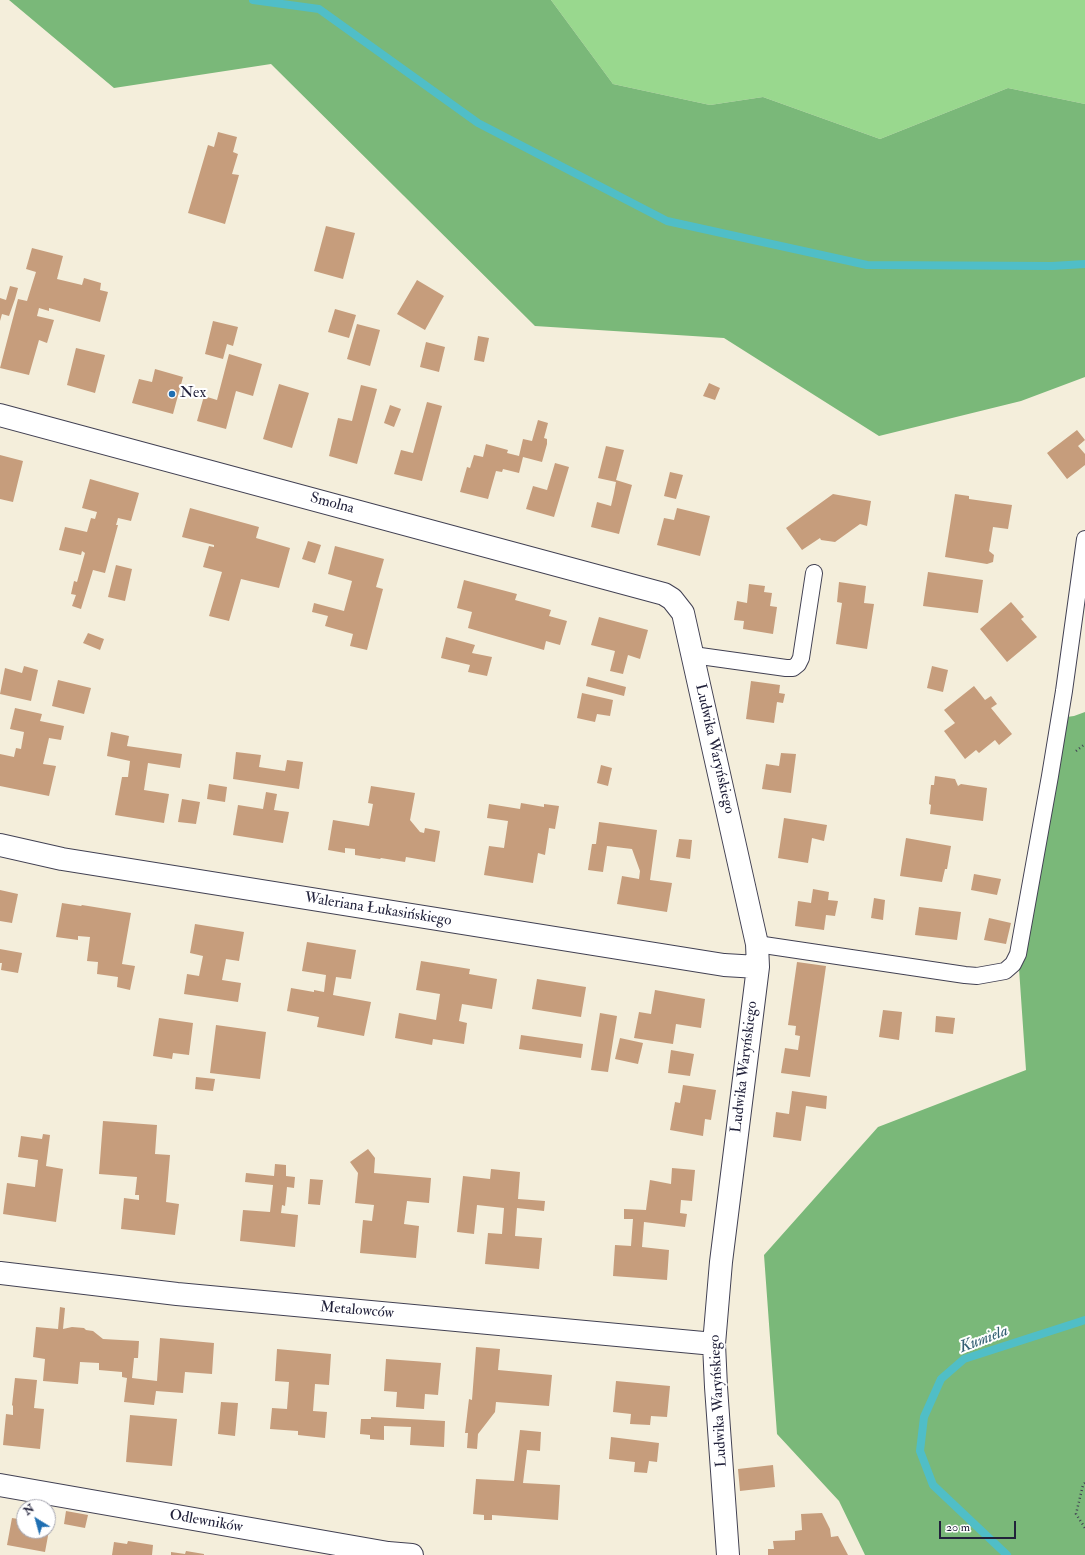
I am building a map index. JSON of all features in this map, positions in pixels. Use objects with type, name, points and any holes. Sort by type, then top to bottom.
[{"type":"street","name":"Smolna","points":[[0,415],[664,594]]},
{"type":"street","name":"Ludwika Waryńskiego","points":[[664,594],[672,599],[683,613],[757,944],[758,967],[721,1262],[714,1344],[728,1555]]},
{"type":"street","name":"Waleriana Łukasińskiego","points":[[0,845],[62,858],[272,893],[724,964],[758,967]]},
{"type":"street","name":"Metalowców","points":[[0,1273],[184,1295],[714,1344]]},
{"type":"street","name":"Odlewników","points":[[0,1486],[372,1551],[412,1555]]},
{"type":"lane","points":[[757,944],[977,976],[1005,971],[1013,964],[1018,954],[1050,776],[1064,691],[1085,539]]},
{"type":"lane","points":[[693,655],[793,668],[802,658],[814,573]]},
{"type":"path","points":[[1085,1483],[1083,1485],[1076,1514],[1085,1528]]},
{"type":"green space","points":[[9,0],[551,0],[613,84],[710,105],[763,97],[880,139],[1008,88],[1085,104],[1085,377],[1021,401],[879,436],[724,338],[535,326],[271,64],[114,88]]},
{"type":"green space","points":[[551,0],[1085,0],[1085,104],[1008,88],[880,139],[763,97],[710,105],[613,84]]},
{"type":"green space","points":[[1085,712],[1085,1555],[865,1555],[839,1501],[777,1434],[764,1255],[878,1127],[1026,1070],[1018,954],[1059,718],[1074,716]]},
{"type":"building","points":[[218,132],[237,137],[233,152],[238,154],[232,174],[239,175],[225,224],[188,213],[208,145],[214,147]]},
{"type":"building","points":[[326,226],[355,233],[343,279],[314,271]]},
{"type":"building","points":[[32,248],[63,256],[57,279],[82,285],[84,278],[101,283],[100,290],[108,292],[100,322],[49,308],[49,311],[39,308],[37,316],[54,320],[47,343],[39,340],[29,375],[0,368],[18,299],[27,301],[36,272],[26,269]]},
{"type":"building","points":[[417,280],[444,296],[425,330],[397,314]]},
{"type":"building","points":[[10,286],[18,288],[15,299],[9,316],[2,314],[0,321],[0,298],[6,300]]},
{"type":"building","points":[[335,309],[356,315],[349,338],[328,332]]},
{"type":"building","points":[[213,321],[238,327],[233,346],[227,344],[223,359],[205,354]]},
{"type":"building","points":[[357,324],[380,330],[370,366],[347,359]]},
{"type":"building","points":[[478,336],[489,338],[484,362],[474,360]]},
{"type":"building","points":[[426,342],[445,347],[439,372],[420,367]]},
{"type":"building","points":[[76,348],[105,355],[95,393],[67,385]]},
{"type":"building","points":[[229,354],[262,364],[253,396],[236,391],[226,429],[197,421],[204,396],[217,400]]},
{"type":"building","points":[[155,369],[183,377],[173,414],[132,403],[139,379],[152,382]]},
{"type":"building","points":[[709,383],[720,388],[715,400],[703,396]]},
{"type":"building","points":[[279,384],[309,393],[292,448],[263,439]]},
{"type":"building","points":[[361,385],[377,389],[357,464],[329,456],[338,418],[352,421]]},
{"type":"building","points":[[427,402],[442,406],[422,481],[394,474],[401,450],[413,453]]},
{"type":"building","points":[[390,405],[401,409],[394,427],[384,423]]},
{"type":"building","points":[[538,420],[548,423],[544,438],[547,439],[547,444],[542,462],[523,457],[519,473],[503,469],[502,472],[496,471],[488,499],[460,492],[467,467],[470,468],[474,455],[483,457],[486,444],[508,450],[507,453],[519,456],[523,439],[532,441]]},
{"type":"building","points":[[1077,430],[1085,440],[1078,446],[1085,454],[1085,465],[1067,479],[1047,453]]},
{"type":"building","points":[[606,446],[624,450],[616,480],[632,485],[619,534],[591,527],[597,502],[611,506],[614,493],[616,482],[598,478]]},
{"type":"building","points":[[0,455],[23,461],[13,502],[0,499]]},
{"type":"building","points":[[555,463],[569,467],[554,517],[526,509],[533,486],[547,490]]},
{"type":"building","points":[[670,472],[683,475],[676,499],[664,496]]},
{"type":"building","points":[[90,479],[139,493],[131,521],[118,518],[116,525],[118,525],[105,573],[93,570],[81,609],[72,606],[76,595],[71,594],[74,581],[77,582],[85,553],[82,551],[81,555],[59,550],[65,527],[87,532],[91,518],[95,519],[97,512],[82,508]]},
{"type":"building","points":[[833,494],[871,501],[867,526],[860,524],[835,542],[821,540],[820,538],[802,550],[786,528]]},
{"type":"building","points":[[955,494],[969,496],[969,499],[1012,505],[1008,529],[993,527],[989,551],[994,555],[993,562],[987,564],[945,557]]},
{"type":"building","points":[[190,508],[259,527],[256,538],[290,548],[279,588],[241,579],[229,621],[209,616],[222,572],[203,567],[209,546],[214,547],[214,545],[182,537]]},
{"type":"building","points":[[677,508],[710,516],[700,556],[657,545],[664,518],[674,520]]},
{"type":"building","points":[[308,541],[321,545],[315,563],[302,559]]},
{"type":"building","points":[[335,546],[384,559],[376,587],[383,589],[367,650],[350,646],[353,634],[325,626],[328,616],[312,612],[314,603],[344,611],[352,581],[328,574]]},
{"type":"building","points":[[116,565],[132,569],[125,601],[108,597]]},
{"type":"building","points":[[928,572],[983,580],[978,613],[923,606]]},
{"type":"building","points":[[464,580],[517,594],[515,600],[551,610],[549,616],[567,621],[560,645],[546,641],[544,650],[468,628],[472,612],[457,608]]},
{"type":"building","points":[[839,582],[866,586],[864,603],[874,604],[867,649],[836,644],[842,603],[837,602]]},
{"type":"building","points":[[749,584],[765,586],[764,592],[772,593],[770,606],[777,607],[773,634],[743,629],[744,621],[734,620],[737,601],[747,603]]},
{"type":"building","points":[[1011,602],[1024,617],[1021,619],[1037,637],[1007,662],[980,629]]},
{"type":"building","points":[[599,617],[648,630],[640,659],[628,655],[623,674],[610,671],[615,651],[591,645]]},
{"type":"building","points":[[88,633],[104,639],[100,650],[83,643]]},
{"type":"building","points":[[446,637],[475,645],[472,653],[492,657],[487,676],[468,672],[470,665],[441,658]]},
{"type":"building","points":[[24,666],[38,670],[31,701],[0,694],[5,668],[22,673]]},
{"type":"building","points":[[932,666],[948,670],[943,692],[927,688]]},
{"type":"building","points":[[588,677],[626,687],[624,696],[586,686]]},
{"type":"building","points":[[58,680],[91,688],[84,714],[52,706]]},
{"type":"building","points":[[751,681],[780,685],[779,693],[785,694],[783,703],[777,702],[774,723],[746,719]]},
{"type":"building","points":[[974,686],[985,700],[991,696],[997,704],[991,708],[1012,734],[999,745],[995,740],[979,753],[976,750],[965,759],[944,731],[955,723],[944,710]]},
{"type":"building","points":[[582,693],[613,700],[610,716],[597,714],[595,722],[577,718]]},
{"type":"building","points":[[15,708],[42,714],[40,721],[64,726],[61,740],[49,738],[43,764],[56,766],[49,796],[0,786],[0,754],[14,757],[16,748],[21,749],[24,732],[10,729]]},
{"type":"building","points":[[111,732],[129,736],[127,746],[182,754],[180,768],[148,763],[144,790],[169,794],[164,823],[115,815],[122,777],[128,777],[130,761],[107,756]]},
{"type":"building","points":[[236,752],[261,755],[259,767],[285,771],[287,760],[303,762],[299,789],[233,779]]},
{"type":"building","points":[[781,753],[796,754],[791,793],[762,789],[766,764],[779,766]]},
{"type":"building","points":[[601,765],[612,768],[608,786],[597,783]]},
{"type":"building","points":[[935,776],[955,779],[958,786],[961,784],[987,788],[983,821],[930,814],[931,805],[929,804],[931,785],[934,785]]},
{"type":"building","points":[[209,784],[227,787],[225,802],[207,799]]},
{"type":"building","points":[[371,786],[415,793],[410,820],[420,832],[424,833],[425,828],[440,831],[435,862],[406,857],[405,862],[355,855],[355,849],[345,848],[345,853],[328,850],[333,820],[369,826],[373,804],[368,803]]},
{"type":"building","points":[[266,792],[277,794],[274,810],[289,812],[283,843],[233,835],[238,805],[263,809]]},
{"type":"building","points":[[182,799],[200,802],[196,824],[178,822]]},
{"type":"building","points":[[521,803],[544,807],[544,804],[559,806],[555,829],[549,828],[545,855],[538,853],[533,883],[484,875],[489,846],[504,848],[508,821],[487,818],[489,804],[520,809]]},
{"type":"building","points":[[784,818],[827,825],[824,841],[812,838],[808,863],[778,858]]},
{"type":"building","points":[[599,822],[657,830],[650,880],[672,883],[667,912],[617,904],[622,876],[639,879],[640,871],[632,849],[607,846],[603,872],[588,870],[592,844],[596,844]]},
{"type":"building","points":[[906,838],[951,846],[947,869],[945,869],[942,882],[900,876]]},
{"type":"building","points":[[679,839],[692,840],[690,859],[676,857]]},
{"type":"building","points":[[974,874],[1001,879],[997,895],[971,890]]},
{"type":"building","points":[[813,889],[829,892],[828,900],[838,901],[835,916],[826,915],[824,930],[795,926],[798,901],[811,903]]},
{"type":"building","points":[[0,890],[18,894],[12,923],[0,921]]},
{"type":"building","points":[[874,898],[885,900],[883,920],[871,918]]},
{"type":"building","points":[[62,903],[131,913],[122,964],[135,966],[130,990],[117,987],[118,977],[97,974],[98,962],[87,961],[90,937],[78,936],[78,940],[56,937]]},
{"type":"building","points":[[919,907],[961,912],[957,940],[915,935]]},
{"type":"building","points":[[989,918],[1011,923],[1006,944],[984,940]]},
{"type":"building","points":[[195,924],[244,932],[239,961],[226,959],[222,980],[241,983],[238,1002],[184,994],[187,974],[199,976],[203,956],[190,953]]},
{"type":"building","points":[[307,942],[356,950],[351,979],[336,977],[333,995],[371,1002],[364,1036],[317,1027],[319,1017],[287,1011],[291,988],[314,992],[314,990],[324,992],[326,975],[302,971]]},
{"type":"building","points":[[0,949],[22,953],[18,973],[1,970],[2,963],[0,963]]},
{"type":"building","points":[[421,961],[470,969],[469,974],[497,979],[492,1009],[462,1004],[459,1021],[467,1023],[464,1044],[433,1039],[432,1045],[395,1038],[399,1013],[436,1020],[440,994],[416,990]]},
{"type":"building","points":[[797,962],[826,966],[810,1077],[781,1073],[785,1048],[798,1050],[800,1036],[795,1035],[796,1026],[788,1025]]},
{"type":"building","points":[[537,979],[586,987],[581,1017],[532,1009]]},
{"type":"building","points":[[655,990],[705,999],[701,1028],[676,1024],[673,1044],[634,1038],[639,1012],[651,1014]]},
{"type":"building","points":[[883,1010],[902,1012],[899,1040],[879,1037]]},
{"type":"building","points":[[600,1013],[617,1016],[608,1072],[591,1070]]},
{"type":"building","points":[[936,1016],[955,1018],[953,1034],[935,1032]]},
{"type":"building","points":[[159,1018],[193,1023],[189,1055],[173,1053],[172,1059],[153,1056]]},
{"type":"building","points":[[216,1025],[266,1032],[260,1079],[210,1073]]},
{"type":"building","points":[[521,1035],[583,1044],[581,1058],[519,1049]]},
{"type":"building","points":[[620,1038],[643,1043],[638,1064],[615,1059]]},
{"type":"building","points":[[671,1050],[694,1054],[690,1076],[668,1073]]},
{"type":"building","points":[[196,1077],[215,1079],[213,1091],[195,1089]]},
{"type":"building","points":[[683,1085],[716,1090],[711,1120],[705,1119],[703,1136],[670,1130],[675,1102],[680,1103]]},
{"type":"building","points":[[792,1091],[827,1096],[826,1109],[806,1106],[801,1141],[773,1137],[776,1112],[789,1114]]},
{"type":"building","points":[[103,1121],[157,1125],[155,1154],[170,1155],[166,1202],[179,1204],[175,1235],[121,1229],[124,1198],[139,1200],[139,1195],[135,1195],[137,1177],[99,1174]]},
{"type":"building","points":[[43,1134],[50,1135],[46,1166],[63,1169],[56,1222],[3,1214],[7,1183],[35,1187],[38,1160],[18,1157],[21,1136],[42,1139]]},
{"type":"building","points":[[368,1149],[375,1158],[374,1173],[431,1178],[429,1203],[407,1201],[404,1224],[419,1226],[416,1258],[360,1253],[363,1220],[372,1221],[374,1205],[355,1203],[358,1173],[350,1162]]},
{"type":"building","points":[[275,1164],[286,1165],[286,1176],[295,1177],[294,1188],[287,1187],[285,1206],[282,1205],[281,1213],[298,1215],[295,1247],[240,1241],[243,1210],[270,1212],[273,1185],[245,1182],[246,1173],[274,1176]]},
{"type":"building","points":[[672,1168],[695,1170],[692,1201],[681,1200],[680,1213],[687,1214],[685,1227],[644,1222],[642,1247],[669,1250],[667,1280],[613,1276],[615,1245],[631,1246],[633,1219],[624,1219],[624,1209],[646,1210],[650,1180],[671,1184]]},
{"type":"building","points":[[491,1169],[520,1172],[518,1199],[545,1201],[544,1211],[517,1208],[515,1236],[542,1238],[539,1269],[485,1264],[488,1233],[502,1234],[504,1208],[477,1205],[474,1234],[457,1232],[463,1176],[490,1179]]},
{"type":"building","points":[[310,1179],[323,1180],[320,1205],[308,1204]]},
{"type":"building","points":[[60,1307],[65,1308],[63,1329],[72,1327],[84,1328],[86,1330],[93,1331],[103,1339],[139,1341],[138,1358],[134,1358],[132,1378],[157,1381],[160,1338],[214,1343],[212,1374],[185,1372],[183,1393],[156,1391],[154,1405],[124,1402],[127,1378],[122,1377],[122,1372],[99,1370],[99,1363],[80,1362],[78,1384],[43,1381],[45,1359],[33,1357],[36,1327],[58,1329]]},
{"type":"building","points":[[476,1347],[500,1349],[498,1370],[552,1375],[549,1406],[496,1402],[495,1412],[478,1434],[477,1449],[467,1448],[468,1433],[465,1433],[469,1399],[472,1400]]},
{"type":"building","points":[[277,1349],[331,1354],[329,1385],[315,1384],[313,1411],[327,1412],[325,1438],[298,1435],[298,1431],[270,1429],[272,1408],[287,1409],[289,1382],[275,1381]]},
{"type":"building","points":[[386,1359],[441,1363],[438,1395],[425,1394],[424,1409],[396,1407],[397,1392],[384,1391]]},
{"type":"building","points":[[15,1378],[37,1380],[34,1408],[44,1409],[40,1449],[3,1445],[6,1414],[13,1415],[12,1405]]},
{"type":"building","points":[[616,1381],[670,1386],[667,1417],[651,1416],[650,1425],[630,1424],[631,1414],[613,1412]]},
{"type":"building","points":[[221,1402],[238,1403],[235,1436],[218,1434]]},
{"type":"building","points":[[130,1415],[177,1419],[172,1466],[126,1462]]},
{"type":"building","points":[[371,1417],[445,1421],[444,1447],[410,1445],[411,1427],[384,1426],[384,1440],[370,1439],[370,1435],[360,1434],[361,1419],[371,1419]]},
{"type":"building","points":[[520,1430],[541,1432],[540,1451],[527,1450],[523,1483],[560,1485],[558,1520],[492,1515],[492,1520],[484,1520],[484,1515],[473,1514],[476,1479],[514,1481]]},
{"type":"building","points":[[611,1437],[659,1443],[657,1462],[649,1461],[647,1473],[634,1472],[635,1462],[609,1459]]},
{"type":"building","points":[[773,1465],[775,1487],[740,1491],[738,1469]]},
{"type":"building","points":[[66,1511],[88,1515],[85,1528],[64,1524]]},
{"type":"building","points":[[822,1513],[830,1529],[831,1537],[838,1536],[848,1555],[768,1555],[768,1549],[774,1549],[773,1541],[795,1540],[795,1531],[802,1530],[801,1514]]},
{"type":"building","points":[[12,1518],[16,1519],[16,1539],[47,1539],[45,1552],[7,1545]]},
{"type":"building","points":[[128,1541],[153,1545],[152,1555],[112,1555],[114,1542],[127,1544]]},
{"type":"building","points":[[186,1551],[204,1555],[171,1555],[171,1552],[185,1554]]},
{"type":"waterway","points":[[253,0],[319,9],[478,123],[667,221],[867,265],[1052,266],[1085,264]]},
{"type":"waterway","name":"Kumiela","points":[[1007,1555],[933,1485],[920,1451],[924,1417],[941,1379],[964,1359],[1085,1320]]},
{"type":"place","name":"Nex","points":[[172,394]]}]
